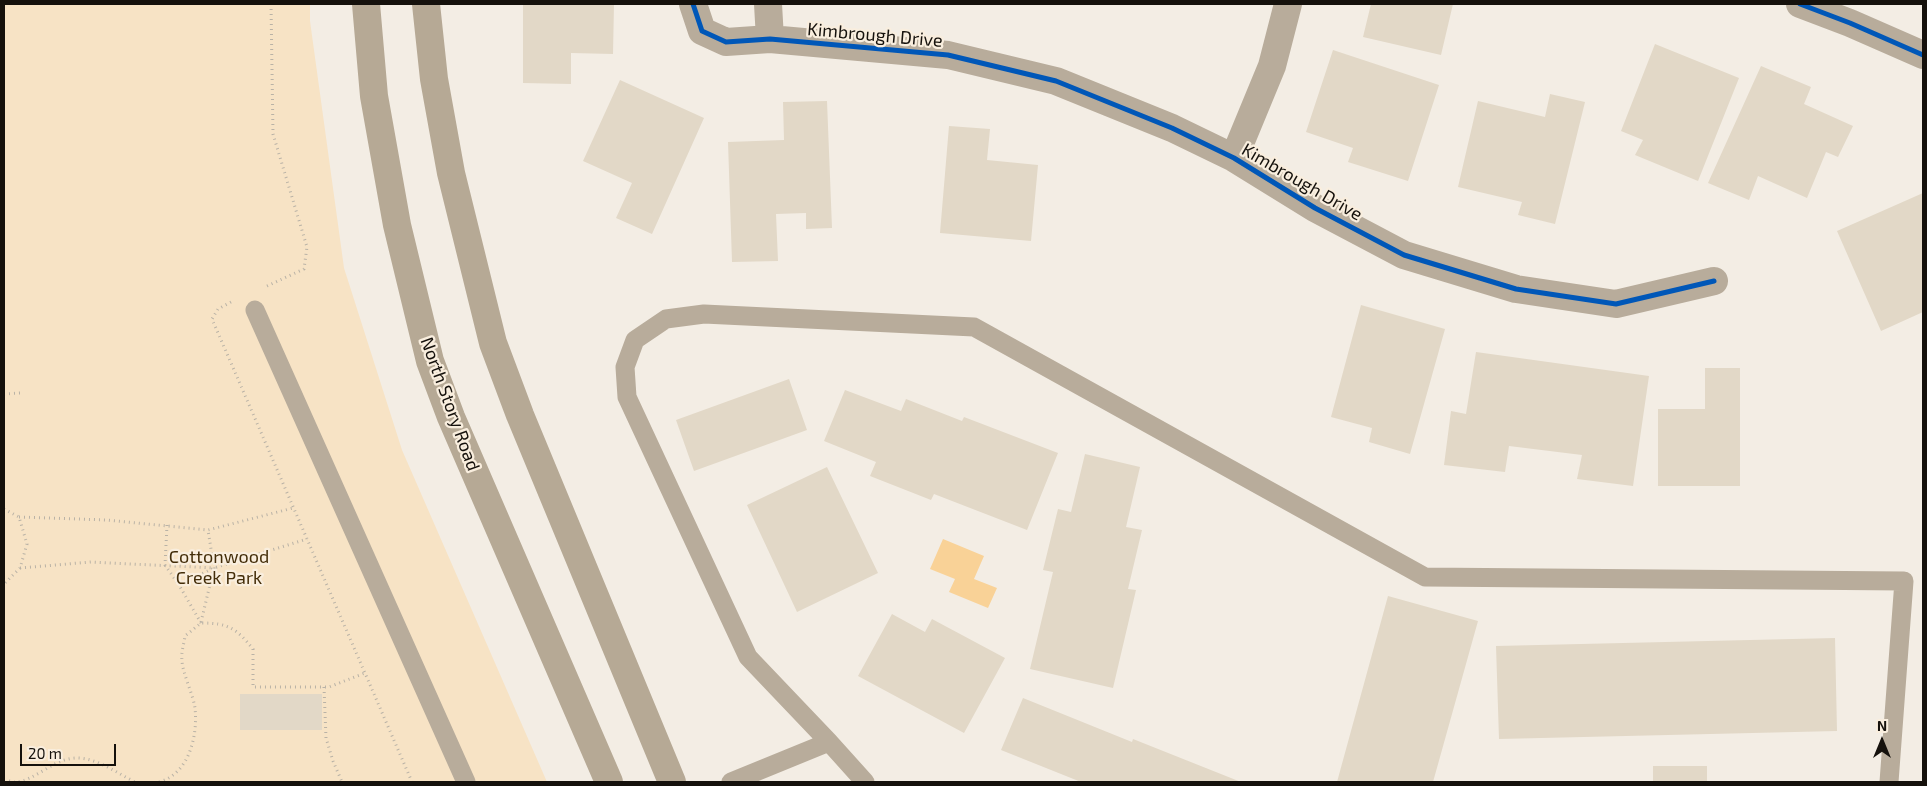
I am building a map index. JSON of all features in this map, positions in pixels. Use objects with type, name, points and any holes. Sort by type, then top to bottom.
[{"type":"main road","name":"North Story Road","points":[[366,4],[374,96],[397,225],[430,361],[455,426],[609,782]]},
{"type":"main road","points":[[426,4],[434,79],[451,173],[493,343],[520,415],[672,782]]},
{"type":"street","name":"Kimbrough Drive","points":[[694,4],[702,31],[726,42],[770,39],[948,55],[1056,82],[1172,128],[1234,158],[1315,208],[1404,255],[1516,289],[1616,304],[1714,281]]},
{"type":"street","points":[[768,4],[770,39]]},
{"type":"street","points":[[1234,158],[1272,66],[1288,4]]},
{"type":"street","points":[[1800,4],[1850,23],[1923,55]]},
{"type":"lane","points":[[255,310],[466,782]]},
{"type":"lane","points":[[865,782],[748,657],[627,397],[625,367],[636,340],[666,319],[704,314],[974,327],[1425,577],[1904,581],[1889,782]]},
{"type":"lane","points":[[731,782],[829,742]]},
{"type":"path","points":[[261,289],[304,269],[307,247],[273,134],[271,4]]},
{"type":"path","points":[[235,301],[218,308],[212,319],[412,782]]},
{"type":"path","points":[[4,394],[20,393]]},
{"type":"path","points":[[4,509],[19,518],[107,520],[208,530],[293,508]]},
{"type":"path","points":[[4,584],[20,568],[27,544],[19,518]]},
{"type":"path","points":[[167,526],[164,566],[179,585],[201,623]]},
{"type":"path","points":[[159,782],[166,780],[184,765],[195,737],[195,708],[182,660],[185,636],[201,623],[214,568],[208,530]]},
{"type":"path","points":[[179,585],[214,568],[307,539]]},
{"type":"path","points":[[20,568],[91,562],[214,568]]},
{"type":"path","points":[[201,623],[218,623],[238,632],[253,649],[253,687],[329,687],[365,673]]},
{"type":"path","points":[[324,687],[326,738],[342,782]]},
{"type":"path","points":[[4,780],[16,782],[38,773],[58,761],[78,758],[101,764],[135,782]]},
{"type":"green space","name":"Cottonwood Creek Park","points":[[4,4],[310,4],[310,21],[344,268],[402,450],[547,782],[4,782]]},
{"type":"shaded area","points":[[943,539],[984,556],[974,579],[997,588],[988,608],[949,592],[955,579],[930,569]]},
{"type":"building","points":[[523,4],[614,4],[613,54],[571,53],[571,84],[523,83]]},
{"type":"building","points":[[1371,4],[1453,4],[1441,55],[1363,37]]},
{"type":"building","points":[[1655,44],[1739,78],[1698,181],[1635,155],[1643,140],[1621,131]]},
{"type":"building","points":[[1333,50],[1439,85],[1408,181],[1348,162],[1353,148],[1306,132]]},
{"type":"building","points":[[1761,66],[1811,87],[1804,104],[1853,126],[1838,157],[1826,152],[1807,198],[1758,176],[1749,200],[1708,183]]},
{"type":"building","points":[[620,80],[704,118],[652,234],[616,218],[632,183],[583,161]]},
{"type":"building","points":[[1550,94],[1585,102],[1555,224],[1518,215],[1522,202],[1458,187],[1478,101],[1545,117]]},
{"type":"building","points":[[827,101],[832,228],[806,229],[806,213],[776,214],[778,261],[732,262],[728,142],[784,140],[783,102]]},
{"type":"building","points":[[949,126],[990,129],[987,160],[1038,165],[1031,241],[940,233]]},
{"type":"building","points":[[1923,193],[1923,312],[1881,331],[1837,231]]},
{"type":"building","points":[[1361,305],[1445,329],[1410,454],[1369,442],[1372,428],[1331,417]]},
{"type":"building","points":[[1476,352],[1649,376],[1633,486],[1577,479],[1582,455],[1509,446],[1505,472],[1444,465],[1451,411],[1466,414]]},
{"type":"building","points":[[1705,368],[1740,368],[1740,486],[1658,486],[1658,409],[1705,409]]},
{"type":"building","points":[[789,379],[807,430],[694,471],[676,420]]},
{"type":"building","points":[[845,390],[901,411],[906,399],[962,421],[964,417],[1058,453],[1027,530],[934,494],[931,500],[870,476],[876,462],[824,441]]},
{"type":"building","points":[[1085,454],[1140,467],[1126,527],[1142,530],[1128,589],[1136,590],[1113,688],[1030,669],[1053,572],[1043,570],[1058,509],[1071,512]]},
{"type":"building","points":[[827,467],[878,573],[797,612],[747,505]]},
{"type":"building","points":[[1388,596],[1478,621],[1433,782],[1337,782]]},
{"type":"building","points":[[892,614],[925,632],[932,619],[1005,658],[964,733],[858,676]]},
{"type":"building","points":[[1835,638],[1837,731],[1499,739],[1496,646]]},
{"type":"building","points":[[240,694],[322,694],[322,730],[240,730]]},
{"type":"building","points":[[1023,698],[1132,742],[1133,739],[1241,782],[1081,782],[1001,750]]},
{"type":"building","points":[[1653,766],[1707,766],[1707,782],[1653,782]]},
{"type":"cycle path","points":[[693,4],[702,31],[726,42],[770,39],[948,55],[1056,81],[1172,128],[1234,158],[1315,208],[1404,255],[1516,289],[1616,304],[1714,281]]},
{"type":"cycle path","points":[[1800,4],[1850,23],[1923,55]]}]
